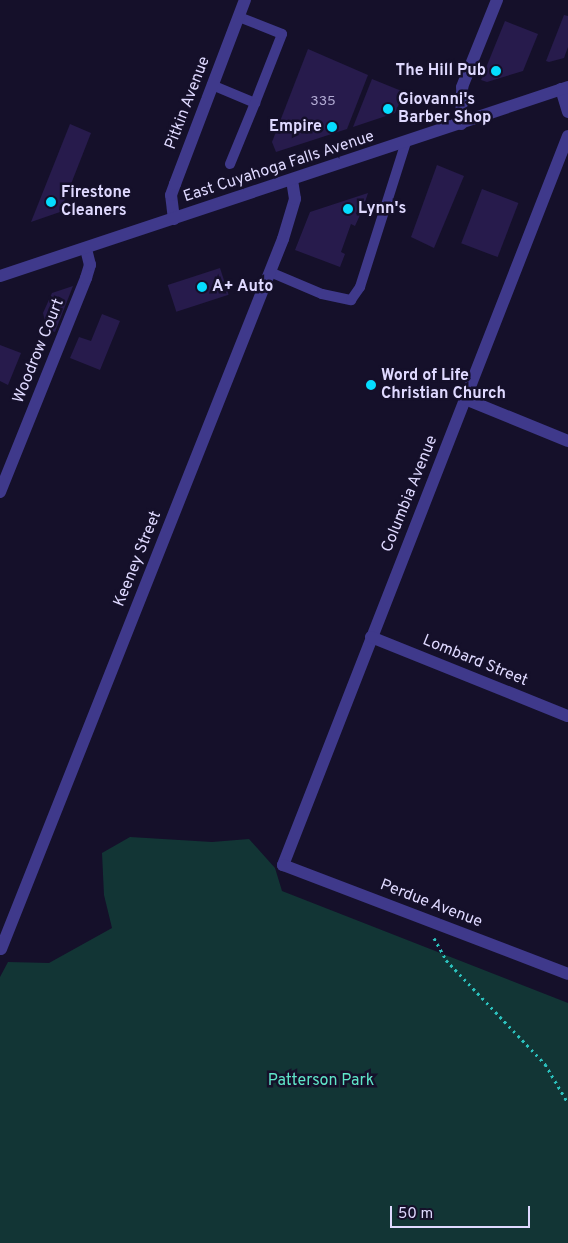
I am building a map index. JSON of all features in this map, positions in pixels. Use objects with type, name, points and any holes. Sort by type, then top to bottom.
[{"type":"street","name":"Pitkin Avenue","points":[[174,219],[171,195],[245,0]]},
{"type":"street","points":[[461,124],[462,87],[497,0]]},
{"type":"street","points":[[565,88],[568,112]]},
{"type":"street","name":"East Cuyahoga Falls Avenue","points":[[0,276],[565,88]]},
{"type":"street","name":"Columbia Avenue","points":[[283,865],[568,136]]},
{"type":"street","name":"Keeney Street","points":[[0,950],[270,272],[294,204],[292,180]]},
{"type":"street","name":"Woodrow Court","points":[[0,492],[86,278],[90,265],[86,248]]},
{"type":"street","points":[[465,399],[568,441]]},
{"type":"street","name":"Lombard Street","points":[[371,637],[568,716]]},
{"type":"street","name":"Perdue Avenue","points":[[283,865],[568,974]]},
{"type":"lane","points":[[230,164],[282,34],[239,17]]},
{"type":"lane","points":[[212,86],[255,103]]},
{"type":"lane","points":[[270,272],[322,294],[351,300],[360,287],[406,142]]},
{"type":"path","points":[[435,922],[434,941],[446,960],[546,1064],[568,1103]]},
{"type":"green space","name":"Patterson Park","points":[[130,837],[212,842],[249,839],[275,868],[282,891],[568,1003],[568,1243],[0,1243],[0,977],[8,962],[49,963],[112,928],[104,895],[102,853]]},
{"type":"building","points":[[564,15],[568,16],[568,47],[564,58],[546,61]]},
{"type":"building","points":[[505,21],[538,34],[523,71],[487,82],[481,80]]},
{"type":"building","points":[[308,49],[368,75],[347,129],[276,152],[272,142]]},
{"type":"building","points":[[372,79],[404,92],[395,113],[353,127]]},
{"type":"building","points":[[70,124],[91,133],[60,212],[31,222]]},
{"type":"building","points":[[437,165],[464,176],[434,248],[411,237]]},
{"type":"building","points":[[482,189],[518,203],[498,257],[461,243]]},
{"type":"building","points":[[368,193],[363,208],[358,208],[356,214],[360,215],[355,226],[351,224],[341,252],[345,254],[340,267],[295,250],[310,212]]},
{"type":"building","points":[[220,268],[229,295],[176,312],[168,285]]},
{"type":"building","points":[[73,286],[55,332],[47,329],[43,313],[52,293]]},
{"type":"building","points":[[102,314],[120,321],[100,370],[70,358],[79,337],[91,341]]},
{"type":"building","points":[[0,345],[21,353],[8,385],[0,381]]},
{"type":"place","name":"The Hill Pub","points":[[496,71]]},
{"type":"place","name":"Giovanni's Barber Shop","points":[[388,109]]},
{"type":"place","name":"Empire","points":[[332,127]]},
{"type":"place","name":"Firestone Cleaners","points":[[51,202]]},
{"type":"place","name":"Lynn's","points":[[348,209]]},
{"type":"place","name":"A+ Auto","points":[[202,287]]},
{"type":"place","name":"Word of Life Christian Church","points":[[371,385]]}]
